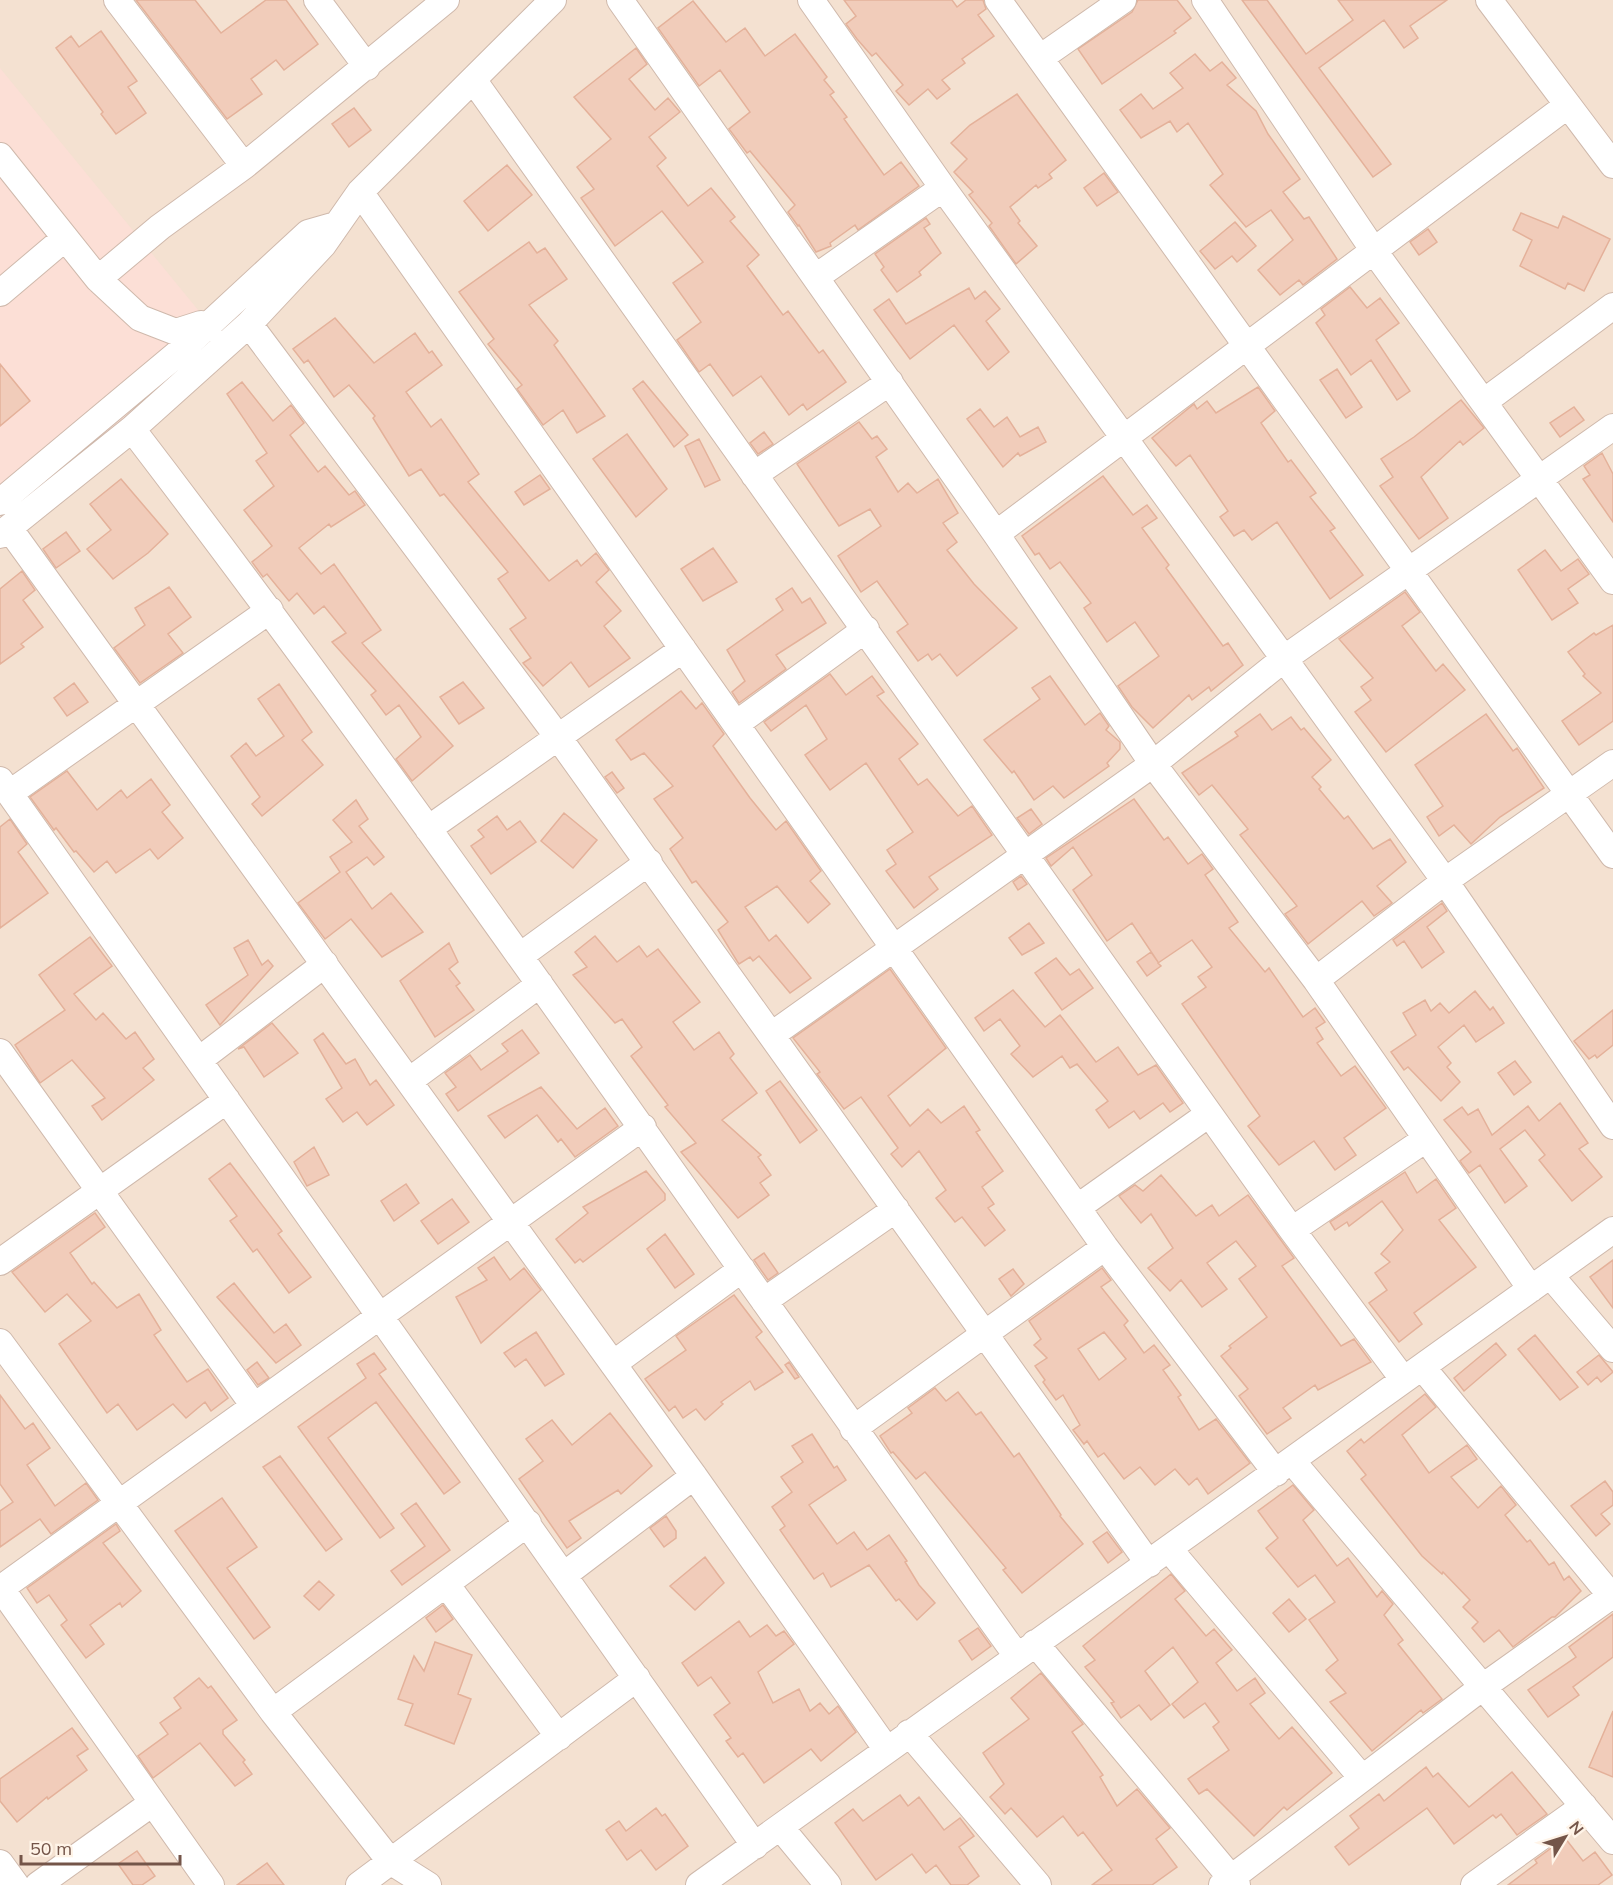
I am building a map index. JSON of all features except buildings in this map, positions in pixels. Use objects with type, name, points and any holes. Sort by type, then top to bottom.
[{"type":"street","points":[[117,0],[244,166]]},
{"type":"street","points":[[316,0],[367,67]]},
{"type":"street","points":[[98,279],[160,227],[244,166],[367,67],[420,9],[446,0]]},
{"type":"street","points":[[0,502],[116,407],[216,336],[249,324],[323,245],[360,192],[553,0]]},
{"type":"street","points":[[620,0],[890,382],[1153,764],[1316,980],[1426,1139],[1540,1282],[1613,1349]]},
{"type":"street","points":[[812,0],[944,188],[1445,881],[1613,1126]]},
{"type":"street","points":[[998,0],[1613,855]]},
{"type":"street","points":[[1040,58],[1123,0]]},
{"type":"street","points":[[1205,0],[1374,251],[1613,580]]},
{"type":"street","points":[[1489,0],[1613,165]]},
{"type":"street","points":[[132,429],[270,610],[520,956],[643,1127],[853,1429],[1026,1650],[1230,1883],[1362,1778],[1484,1686],[1612,1597],[1412,1373],[1292,1230],[866,628],[754,475],[474,81]]},
{"type":"street","points":[[996,534],[1568,105]]},
{"type":"street","points":[[0,156],[8,185],[65,238],[98,279],[140,318],[176,332],[201,324],[216,336]]},
{"type":"street","points":[[816,277],[944,188]]},
{"type":"street","points":[[360,192],[1105,1246],[1284,1467],[1484,1686],[1613,1841]]},
{"type":"street","points":[[336,225],[308,233],[132,429],[4,532],[139,705],[694,1476],[887,1750]]},
{"type":"street","points":[[0,292],[65,238]]},
{"type":"street","points":[[1485,401],[1613,306]]},
{"type":"street","points":[[249,324],[649,862],[984,1334],[1159,1557],[1362,1778]]},
{"type":"street","points":[[754,475],[890,382]]},
{"type":"street","points":[[773,1034],[1153,764],[1284,658],[1411,572],[1540,477],[1613,427]]},
{"type":"street","points":[[270,610],[139,705],[5,787],[755,1846]]},
{"type":"street","points":[[736,724],[866,628]]},
{"type":"street","points":[[428,829],[683,649]]},
{"type":"street","points":[[1316,980],[1445,881],[1613,763]]},
{"type":"street","points":[[520,956],[649,862]]},
{"type":"street","points":[[199,1060],[326,964]]},
{"type":"street","points":[[409,1081],[540,984]]},
{"type":"street","points":[[0,1052],[254,1406]]},
{"type":"street","points":[[0,1262],[227,1100]]},
{"type":"street","points":[[1078,1207],[1209,1114]]},
{"type":"street","points":[[211,1885],[151,1804],[0,1588],[643,1127]]},
{"type":"street","points":[[1292,1230],[1426,1139]]},
{"type":"street","points":[[764,1301],[896,1209]]},
{"type":"street","points":[[699,1885],[1613,1230]]},
{"type":"street","points":[[853,1429],[1105,1246]]},
{"type":"street","points":[[613,1364],[742,1269]]},
{"type":"street","points":[[0,1342],[273,1712],[390,1861],[428,1885]]},
{"type":"street","points":[[564,1575],[694,1476]]},
{"type":"street","points":[[273,1712],[528,1523]]},
{"type":"street","points":[[446,1584],[559,1737]]},
{"type":"street","points":[[359,1885],[637,1678]]},
{"type":"street","points":[[909,1733],[1038,1885]]},
{"type":"street","points":[[38,1885],[151,1804]]},
{"type":"street","points":[[1474,1885],[1584,1806]]},
{"type":"street","points":[[781,1828],[828,1885]]},
{"type":"street","points":[[0,1863],[16,1885]]},
{"type":"shaded area","points":[[0,0],[1613,0],[1613,1885],[0,1885]]},
{"type":"shaded area","points":[[0,68],[221,338],[0,521]]}]
